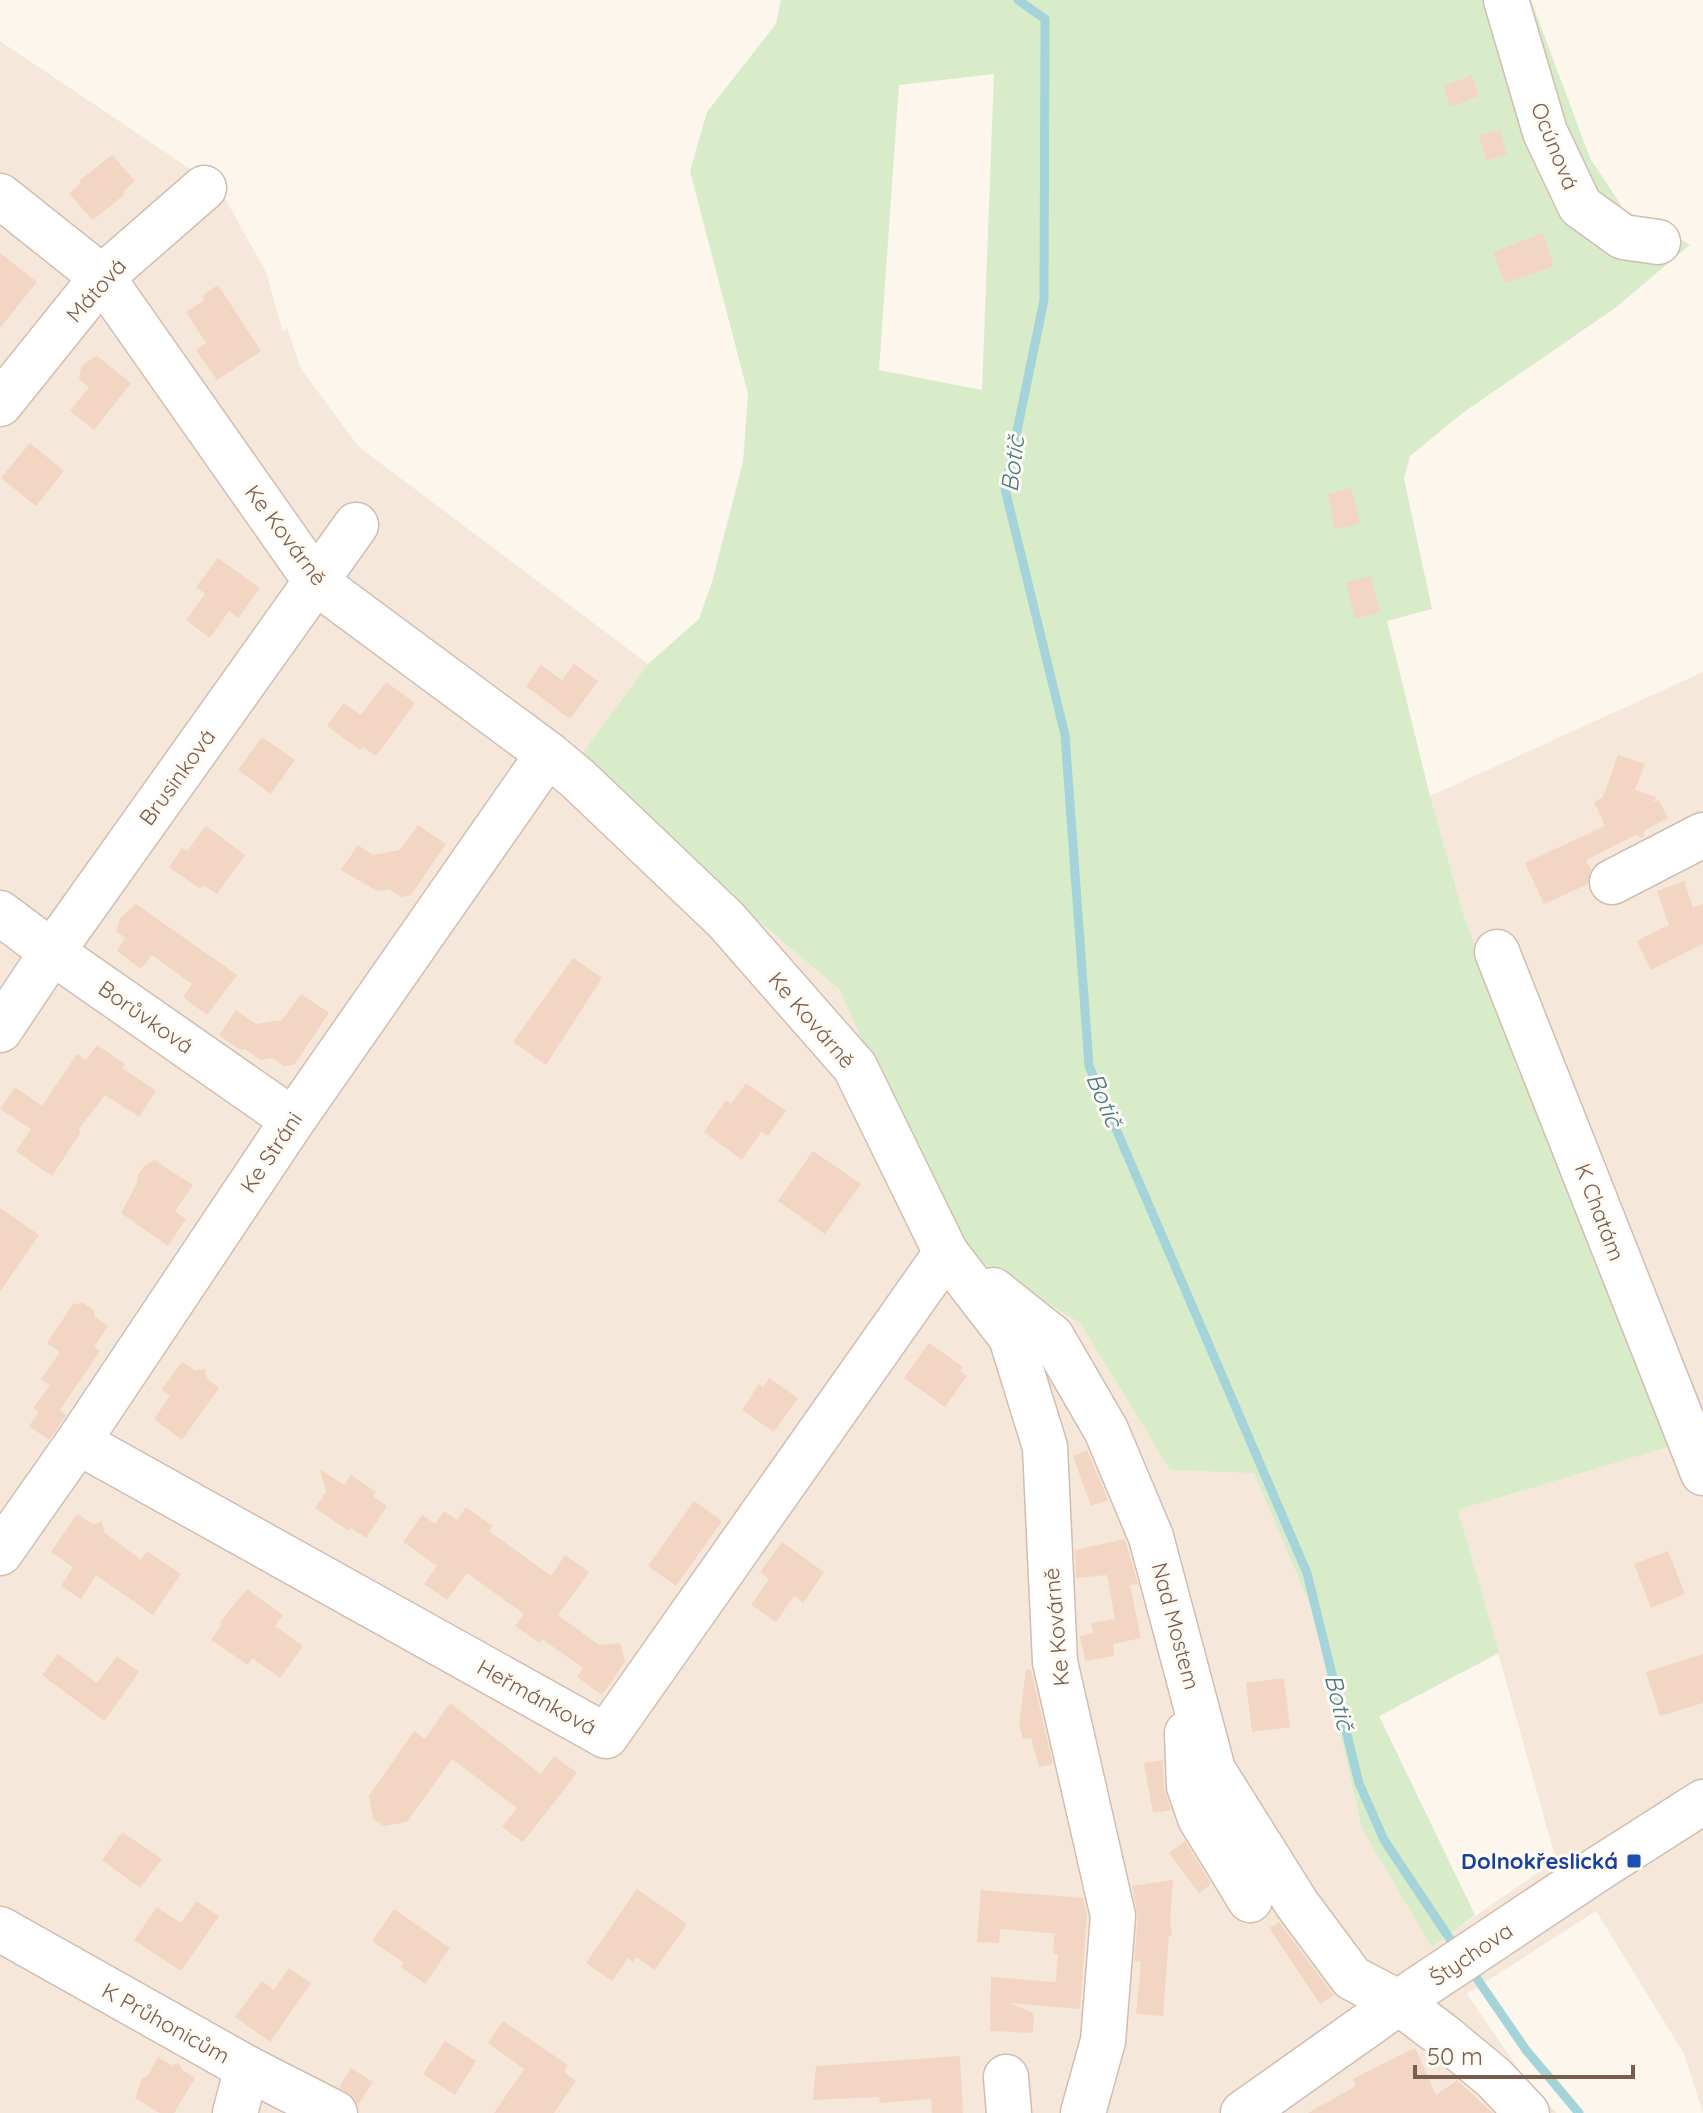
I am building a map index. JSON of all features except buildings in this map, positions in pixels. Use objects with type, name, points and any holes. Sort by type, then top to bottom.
[{"type":"street","name":"Ocúnová","points":[[1506,0],[1545,132],[1580,206],[1623,237],[1658,242]]},
{"type":"street","name":"Mátová","points":[[0,404],[102,277],[204,188]]},
{"type":"street","name":"Ke Kovárně","points":[[0,196],[102,277],[317,583],[548,754],[726,920],[855,1067],[946,1253],[1011,1337],[1045,1447],[1055,1662],[1113,1916],[1103,2041],[1083,2113]]},
{"type":"street","name":"Brusinková","points":[[0,1030],[52,952],[356,525]]},
{"type":"street","name":"Ke Stráni","points":[[0,1553],[293,1120],[548,754]]},
{"type":"street","points":[[1612,882],[1703,835]]},
{"type":"street","name":"Borůvková","points":[[0,913],[293,1120]]},
{"type":"street","name":"K Chatám","points":[[1497,952],[1703,1473]]},
{"type":"street","name":"Heřmánková","points":[[78,1442],[606,1736],[946,1253]]},
{"type":"street","name":"Nad Mostem","points":[[946,1253],[1052,1337],[1106,1430],[1151,1537],[1213,1770],[1297,1904],[1352,1978],[1409,1996],[1527,2113]]},
{"type":"street","points":[[1195,1695],[1187,1730],[1189,1786],[1200,1818],[1250,1900]]},
{"type":"street","name":"Štychova","points":[[1244,2113],[1409,1996],[1703,1802]]},
{"type":"street","name":"K Průhonicům","points":[[0,1929],[247,2068],[335,2113]]},
{"type":"street","points":[[235,2113],[247,2068]]},
{"type":"shaded area","points":[[0,41],[220,189],[266,272],[283,332],[287,328],[301,369],[359,447],[648,664],[581,755],[716,885],[840,990],[949,1242],[1080,1323],[1170,1470],[1254,1472],[1312,1610],[1362,1829],[1432,1946],[1556,1860],[1458,1510],[1673,1445],[1464,916],[1430,796],[1703,672],[1703,2113],[1684,2054],[1596,1911],[1467,1994],[1524,2077],[1557,2113],[0,2113]]},
{"type":"green space","points":[[781,0],[1531,0],[1590,158],[1628,216],[1654,223],[1690,245],[1615,308],[1464,412],[1410,456],[1404,479],[1432,609],[1387,621],[1430,796],[1464,916],[1674,1445],[1458,1510],[1499,1653],[1379,1716],[1475,1915],[1432,1947],[1362,1829],[1312,1610],[1254,1473],[1170,1470],[1080,1323],[949,1242],[840,990],[716,885],[581,755],[648,664],[699,619],[712,582],[743,462],[748,394],[690,171],[707,112],[776,24]],"holes":[[[994,74],[982,390],[879,370],[899,85]]]},
{"type":"waterway","name":"Botič","points":[[1018,0],[1045,19],[1044,300],[1005,489],[1065,735],[1089,1066],[1307,1573],[1359,1783],[1384,1840],[1456,1948]]},
{"type":"waterway","name":"Botič","points":[[1469,1967],[1526,2050],[1579,2113]]},
{"type":"place","name":"Dolnokřeslická","points":[[1634,1861]]}]
